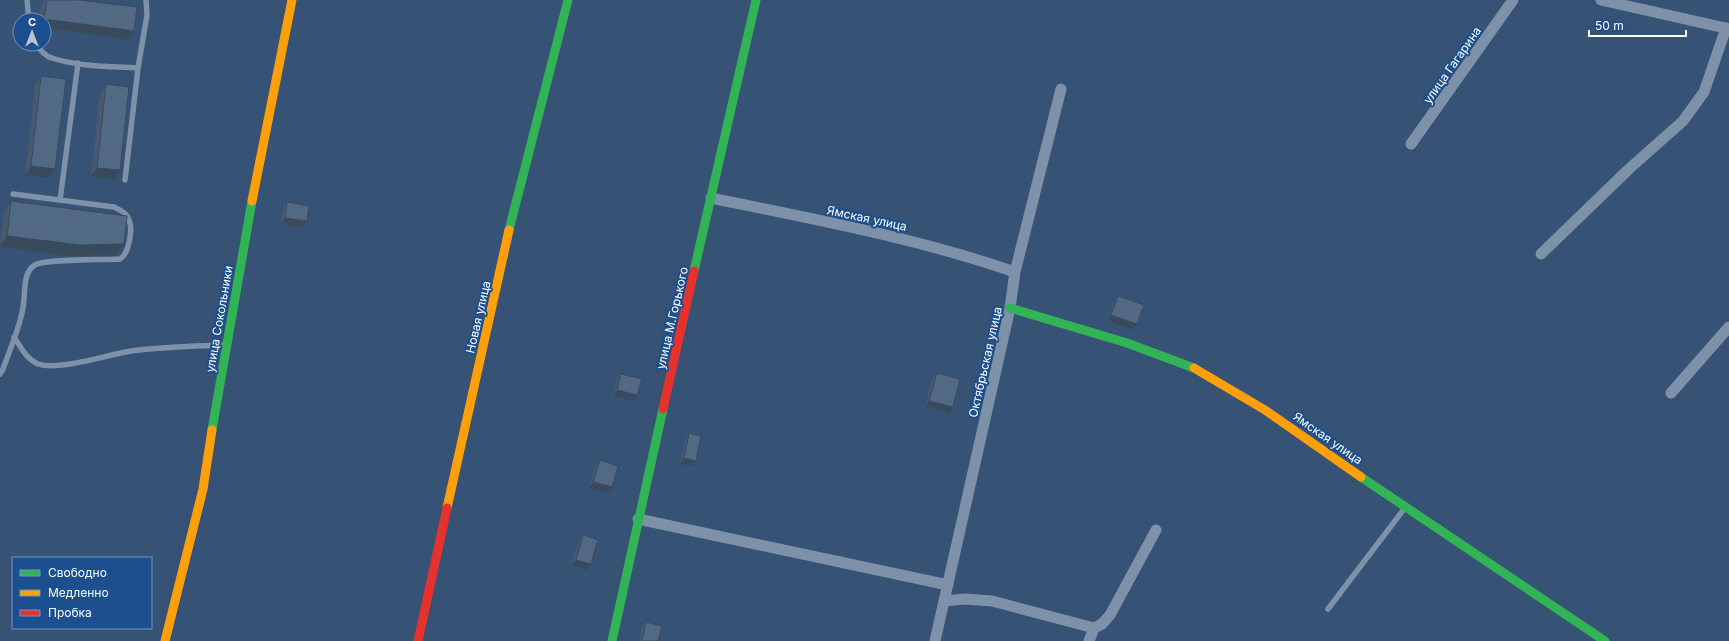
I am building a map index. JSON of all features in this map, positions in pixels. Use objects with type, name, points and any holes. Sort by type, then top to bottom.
[{"type":"street","name":"улица Сокольники","points":[[166,641],[203,489],[226,345],[264,135],[292,0]]},
{"type":"street","name":"Новая улица","points":[[418,641],[506,243],[568,0]]},
{"type":"street","name":"улица М.Горького","points":[[612,641],[638,519],[756,0]]},
{"type":"street","name":"улица Гагарина","points":[[1411,144],[1513,0]]},
{"type":"street","points":[[1541,254],[1630,168],[1683,121],[1704,92],[1728,28],[1601,0]]},
{"type":"street","name":"Октябрьская улица","points":[[935,641],[1010,308],[1015,272],[1061,89]]},
{"type":"street","name":"Ямская улица","points":[[711,198],[899,237],[971,257],[1015,272]]},
{"type":"street","name":"Ямская улица","points":[[1010,308],[1127,343],[1190,366],[1265,410],[1405,508],[1605,641]]},
{"type":"street","points":[[1671,394],[1729,327]]},
{"type":"street","points":[[638,519],[948,585]]},
{"type":"street","points":[[944,601],[965,599],[992,601],[1094,628],[1102,624],[1110,614],[1156,530]]},
{"type":"street","points":[[1089,641],[1094,628]]},
{"type":"lane","points":[[27,0],[28,12]]},
{"type":"lane","points":[[125,180],[138,68],[148,15],[146,0]]},
{"type":"lane","points":[[41,52],[51,58],[78,63],[138,68]]},
{"type":"lane","points":[[60,200],[78,63]]},
{"type":"lane","points":[[0,374],[14,337],[24,301],[26,280],[29,271],[35,265],[47,262],[120,259],[125,256],[130,230],[129,220],[124,212],[114,207],[13,194]]},
{"type":"lane","points":[[14,337],[27,357],[36,363],[47,366],[60,365],[129,351],[169,346],[226,345]]},
{"type":"lane","points":[[1328,609],[1405,508]]},
{"type":"building","points":[[47,0],[79,0],[137,7],[134,31],[52,20],[52,12],[45,12]]},
{"type":"building","points":[[41,76],[66,79],[55,169],[31,166]]},
{"type":"building","points":[[106,84],[129,87],[120,170],[97,168]]},
{"type":"building","points":[[11,201],[127,216],[124,244],[80,245],[7,236]]},
{"type":"building","points":[[287,202],[309,206],[307,221],[285,218]]},
{"type":"building","points":[[1118,296],[1144,305],[1137,324],[1111,315]]},
{"type":"building","points":[[937,373],[960,379],[953,407],[929,401]]},
{"type":"building","points":[[621,374],[642,379],[637,395],[617,390]]},
{"type":"building","points":[[689,433],[701,436],[696,461],[684,458]]},
{"type":"building","points":[[600,460],[618,466],[612,487],[593,482]]},
{"type":"building","points":[[583,535],[598,540],[591,564],[576,560]]},
{"type":"building","points":[[646,622],[662,626],[658,641],[642,641]]},
{"type":"traffic: fast","points":[[509,230],[568,0]]},
{"type":"traffic: fast","points":[[694,271],[756,0]]},
{"type":"traffic: fast","points":[[212,430],[252,201]]},
{"type":"traffic: fast","points":[[1010,308],[1127,343],[1194,368]]},
{"type":"traffic: fast","points":[[612,641],[663,409]]},
{"type":"traffic: fast","points":[[1361,477],[1605,641]]},
{"type":"traffic: slow","points":[[252,201],[292,0]]},
{"type":"traffic: slow","points":[[447,508],[509,230]]},
{"type":"traffic: slow","points":[[1194,368],[1265,410],[1361,477]]},
{"type":"traffic: slow","points":[[165,641],[203,489],[212,430]]},
{"type":"traffic: jam","points":[[663,409],[694,271]]},
{"type":"traffic: jam","points":[[418,641],[447,508]]}]
